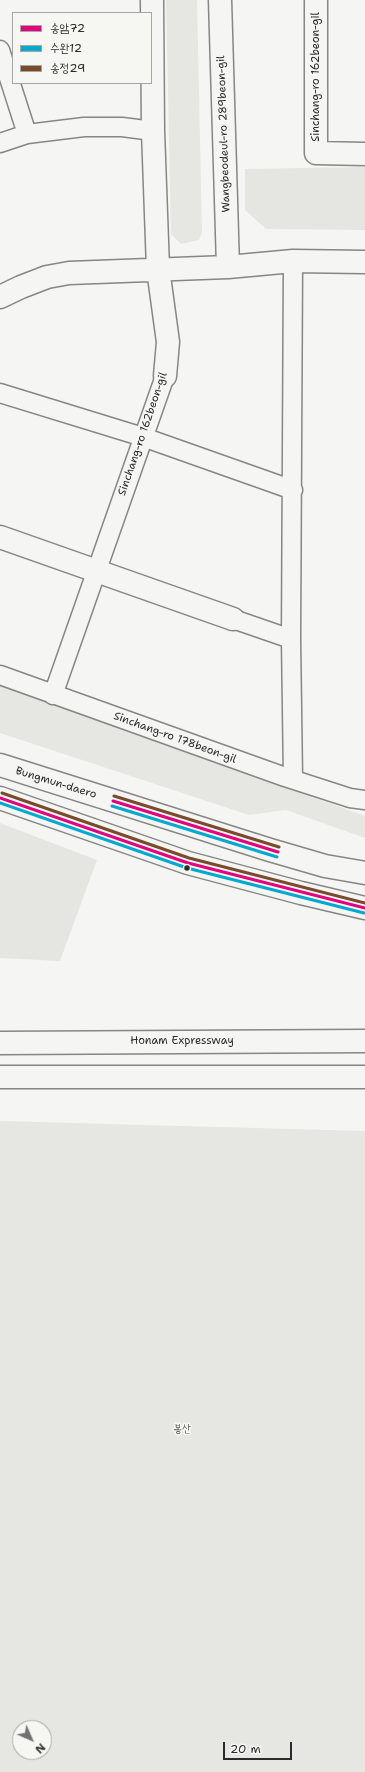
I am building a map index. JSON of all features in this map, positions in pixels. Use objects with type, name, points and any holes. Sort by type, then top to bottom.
[{"type":"main road","name":"Sinchang-ro 162beon-gil","points":[[152,0],[153,131],[158,269],[168,342],[164,376]]},
{"type":"main road","name":"Wangbeodeul-ro 289beon-gil","points":[[220,0],[228,267]]},
{"type":"main road","name":"Sinchang-ro 162beon-gil","points":[[316,0],[316,152],[365,154]]},
{"type":"main road","points":[[2,293],[48,277],[69,273],[228,267],[293,261],[365,262]]},
{"type":"main road","points":[[0,537],[95,572],[233,619]]},
{"type":"main road","name":"Bungmun-daero","points":[[0,765],[270,850],[325,866],[365,873]]},
{"type":"main road","points":[[0,798],[188,862],[301,893],[365,908]]},
{"type":"main road","name":"Honam Expressway","points":[[0,1043],[365,1041]]},
{"type":"main road","points":[[0,1077],[365,1077]]},
{"type":"street","points":[[0,50],[27,134]]},
{"type":"street","points":[[0,144],[27,134],[84,127],[122,127],[153,131]]},
{"type":"street","points":[[293,261],[293,490],[291,639],[293,780]]},
{"type":"street","name":"Sinchang-ro 162beon-gil","points":[[53,694],[164,376]]},
{"type":"street","points":[[0,393],[143,437],[293,490]]},
{"type":"street","points":[[233,619],[291,639]]},
{"type":"street","name":"Sinchang-ro 178beon-gil","points":[[0,675],[293,780],[358,799]]},
{"type":"shaded area","points":[[365,167],[365,230],[266,229],[245,210],[245,169]]},
{"type":"shaded area","points":[[0,823],[97,860],[60,961],[0,958]]},
{"type":"green space","points":[[166,0],[197,0],[202,233],[199,240],[181,244],[171,234]]},
{"type":"green space","points":[[0,685],[365,816],[365,838],[286,810],[249,815],[0,733]]},
{"type":"green space","name":"봉산","points":[[0,1121],[365,1131],[365,1772],[0,1772]]},
{"type":"transit line","name":"송정29","points":[[2,793],[189,858],[365,903]]},
{"type":"transit line","name":"송정29","points":[[114,796],[279,847]]},
{"type":"transit line","name":"송암72","points":[[0,798],[188,863],[365,908]]},
{"type":"transit line","name":"송암72","points":[[113,801],[278,852]]},
{"type":"transit line","name":"수완12","points":[[0,803],[187,868],[364,913]]},
{"type":"transit line","name":"수완12","points":[[112,806],[277,857]]}]
